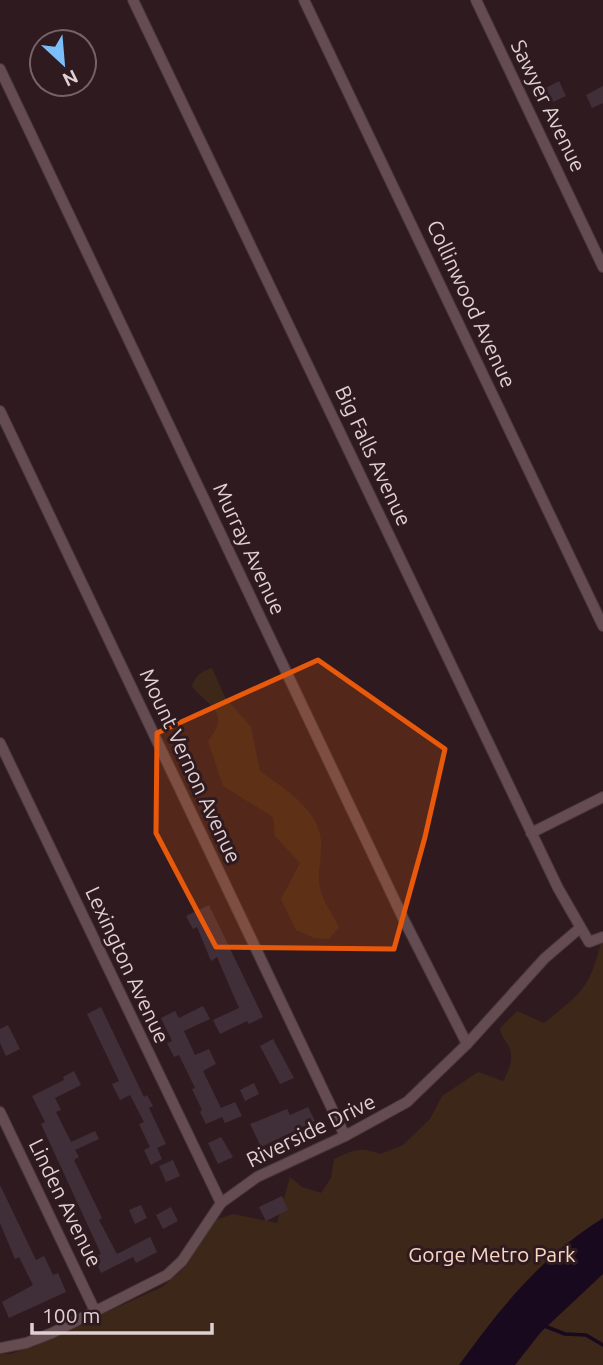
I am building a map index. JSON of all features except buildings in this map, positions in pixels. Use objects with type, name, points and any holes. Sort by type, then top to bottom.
[{"type":"street","name":"Big Falls Avenue","points":[[134,0],[531,833],[580,928]]},
{"type":"street","name":"Collinwood Avenue","points":[[304,0],[603,626]]},
{"type":"street","name":"Sawyer Avenue","points":[[476,0],[603,267]]},
{"type":"street","name":"Murray Avenue","points":[[0,69],[410,932],[467,1044]]},
{"type":"street","name":"Mount Vernon Avenue","points":[[0,411],[345,1136]]},
{"type":"street","name":"Lexington Avenue","points":[[0,743],[220,1203]]},
{"type":"street","points":[[531,833],[603,797]]},
{"type":"street","points":[[580,928],[589,942],[603,937]]},
{"type":"street","name":"Riverside Drive","points":[[0,1348],[26,1343],[167,1275],[188,1252],[220,1203],[257,1177],[345,1136],[407,1102],[467,1044],[545,958],[580,928]]},
{"type":"street","name":"Linden Avenue","points":[[0,1112],[95,1311]]},
{"type":"highlighted area","points":[[318,660],[445,749],[425,837],[394,949],[216,947],[156,833],[157,733]]},
{"type":"green space","points":[[212,668],[225,697],[251,727],[260,771],[301,803],[318,828],[321,842],[320,888],[339,927],[329,939],[314,938],[296,930],[281,899],[300,863],[275,836],[273,817],[223,786],[208,741],[215,731],[218,716],[192,686],[200,674]]},
{"type":"green space","name":"Gorge Metro Park","points":[[603,936],[603,1365],[0,1365],[0,1354],[11,1354],[32,1346],[162,1287],[181,1271],[215,1220],[233,1214],[277,1223],[290,1177],[302,1187],[321,1193],[331,1178],[334,1159],[356,1150],[380,1154],[403,1145],[430,1119],[442,1096],[478,1072],[503,1081],[511,1058],[500,1028],[517,1011],[544,1023],[569,1003],[589,977]]},
{"type":"shaded area","points":[[603,1218],[603,1274],[541,1332],[515,1365],[459,1365],[490,1323],[541,1266]]},
{"type":"waterway","points":[[547,1327],[565,1334],[586,1335],[603,1345]]}]
